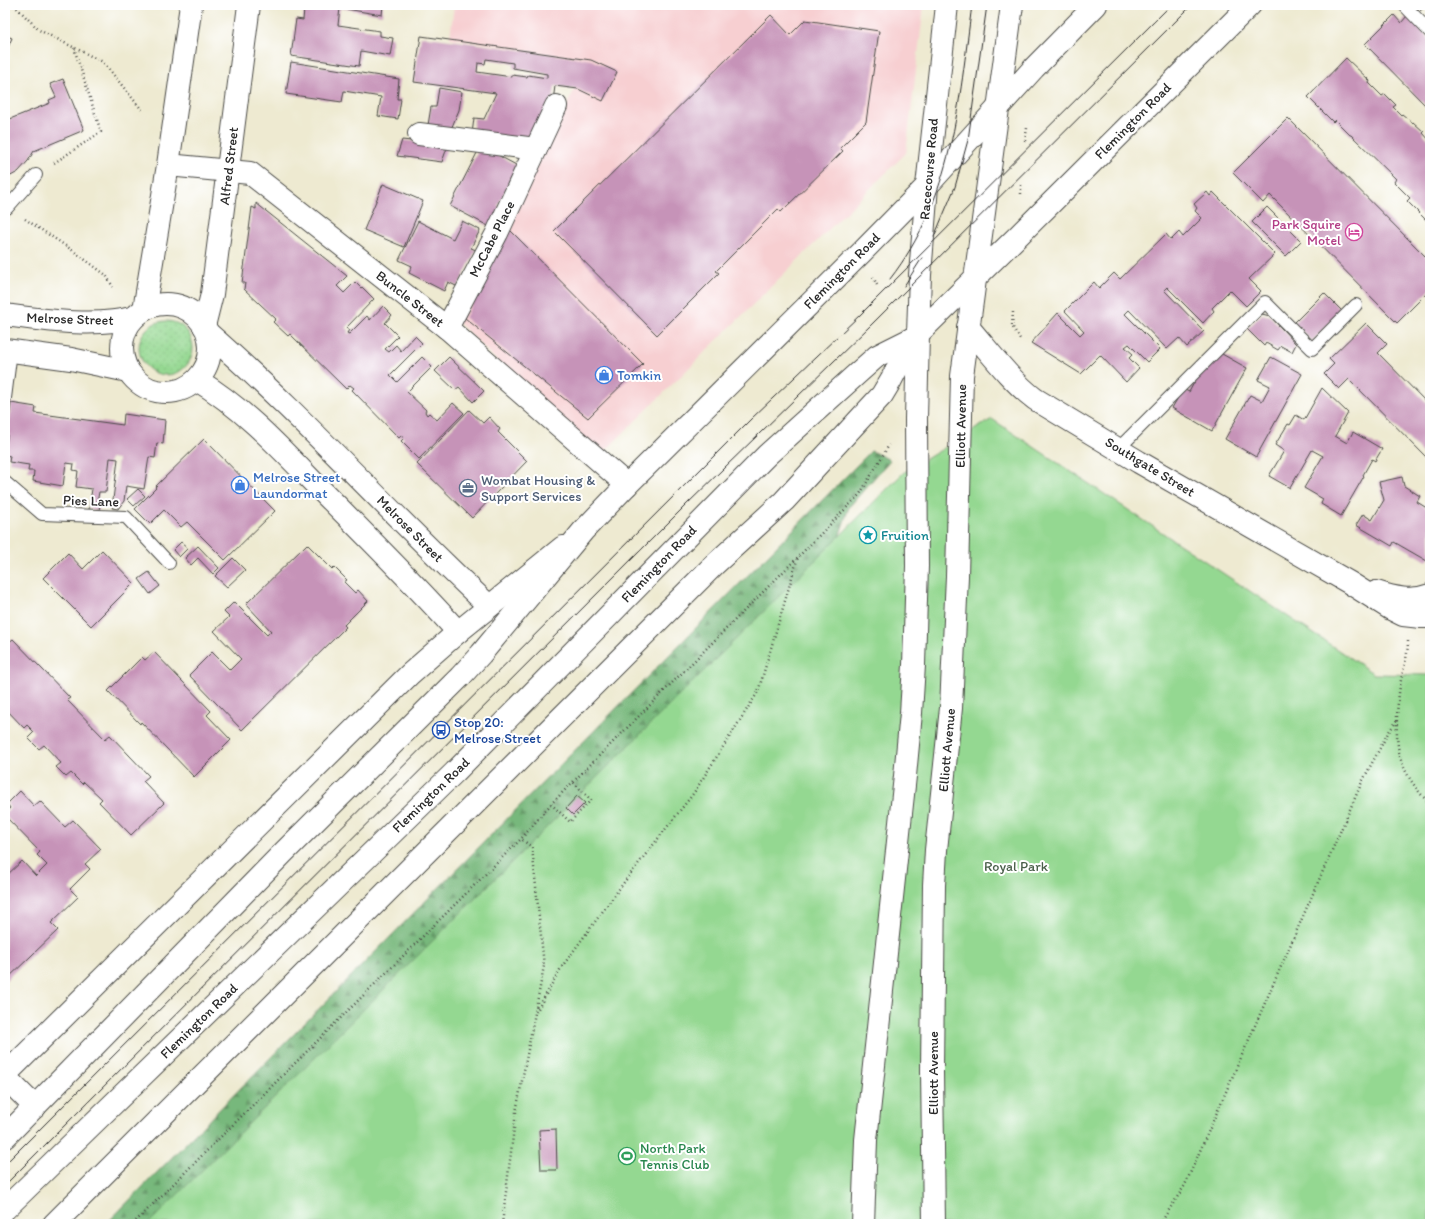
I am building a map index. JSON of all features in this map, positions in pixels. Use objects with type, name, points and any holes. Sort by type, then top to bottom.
[{"type":"main road","points":[[139,313],[168,165],[191,5]]},
{"type":"main road","name":"Alfred Street","points":[[206,329],[229,170],[249,5]]},
{"type":"main road","name":"Racecourse Road","points":[[915,336],[927,186],[947,5]]},
{"type":"main road","points":[[976,276],[1012,5]]},
{"type":"main road","name":"Flemington Road","points":[[5,1137],[283,853],[465,672],[583,531],[627,485],[927,186],[1034,68],[1096,5]]},
{"type":"main road","name":"Flemington Road","points":[[5,1209],[455,772],[767,455],[877,356],[915,336],[1019,235],[1250,5]]},
{"type":"main road","name":"McCabe Place","points":[[447,328],[497,233],[556,106]]},
{"type":"main road","points":[[419,134],[536,149]]},
{"type":"main road","name":"Buncle Street","points":[[168,165],[250,173],[447,328],[627,485]]},
{"type":"main road","name":"Elliott Avenue","points":[[934,1224],[932,1070],[934,884],[936,850],[951,708],[957,576],[962,376],[976,276]]},
{"type":"main road","points":[[166,304],[178,305],[197,317],[206,329],[210,346],[209,359],[204,371],[197,380],[176,391],[165,392],[154,391],[144,387],[135,380],[128,371],[123,360],[122,349],[123,337],[127,326],[139,313],[155,305],[166,304]]},
{"type":"main road","name":"Melrose Street","points":[[11,316],[90,323],[114,322],[139,313]]},
{"type":"main road","points":[[11,316],[8,350],[71,359],[128,371]]},
{"type":"main road","name":"Southgate Street","points":[[968,327],[1000,364],[1029,394],[1118,449],[1350,583],[1391,609],[1403,615],[1415,603],[1421,617],[1430,617]]},
{"type":"main road","name":"Melrose Street","points":[[206,329],[250,369],[443,563],[489,606]]},
{"type":"main road","points":[[863,1224],[866,1140],[906,776],[913,678],[917,566],[915,336]]},
{"type":"main road","name":"Flemington Road","points":[[54,1224],[708,570],[784,500],[882,395],[892,380],[915,336]]},
{"type":"main road","points":[[197,380],[257,425],[408,577],[458,632]]},
{"type":"main road","points":[[306,474],[332,450]]},
{"type":"main road","name":"Flemington Road","points":[[5,1076],[410,674],[489,606],[583,531]]},
{"type":"main road","points":[[5,1076],[35,1107]]},
{"type":"lane","points":[[1404,5],[1430,32]]},
{"type":"lane","points":[[6,209],[36,174]]},
{"type":"lane","points":[[1118,449],[1265,302],[1312,349],[1356,304]]},
{"type":"lane","points":[[5,398],[8,350]]},
{"type":"lane","name":"Pies Lane","points":[[5,482],[42,514],[126,517],[169,563]]},
{"type":"path","points":[[14,5],[39,30],[103,62],[142,110]]},
{"type":"path","points":[[36,174],[101,132],[74,47]]},
{"type":"path","points":[[1025,141],[1027,128]]},
{"type":"path","points":[[1021,195],[1022,184]]},
{"type":"path","points":[[6,209],[72,250],[106,275],[113,286]]},
{"type":"path","points":[[873,276],[877,285]]},
{"type":"path","points":[[1013,312],[1012,326],[1020,339]]},
{"type":"path","points":[[133,1224],[521,839],[551,804],[860,494],[889,444]]},
{"type":"path","points":[[536,1012],[561,968],[628,877],[693,794],[758,692],[798,556]]},
{"type":"path","points":[[1415,603],[1408,649],[1401,681],[1398,719],[1398,749],[1401,760],[1412,782],[1421,795],[1430,804]]},
{"type":"path","points":[[1160,1224],[1185,1185],[1362,782],[1388,733],[1398,719]]},
{"type":"path","points":[[551,804],[570,822],[591,800],[573,782]]},
{"type":"path","points":[[502,1224],[516,1112],[544,966],[532,847],[521,839]]},
{"type":"shaded area","points":[[454,5],[924,5],[906,153],[598,458],[565,428],[456,320],[574,91],[588,60],[450,38]]},
{"type":"green space","points":[[166,321],[176,323],[185,329],[191,338],[193,348],[191,358],[185,367],[176,373],[166,375],[156,373],[147,367],[141,358],[139,348],[141,338],[147,329],[156,323]]},
{"type":"green space","name":"Royal Park","points":[[992,419],[1374,674],[1430,675],[1430,1224],[148,1224],[903,473]]},
{"type":"green space","points":[[871,451],[890,460],[849,507],[829,567],[150,1224],[106,1224]]},
{"type":"building","points":[[292,5],[383,5],[382,15],[340,8],[338,25],[380,31],[380,36],[393,38],[390,56],[361,51],[359,66],[291,56],[296,19],[303,20],[304,9],[292,7]]},
{"type":"building","points":[[1414,5],[1427,5],[1420,11]]},
{"type":"building","points":[[771,15],[790,35],[805,20],[879,31],[866,122],[840,148],[843,151],[781,212],[778,209],[716,271],[719,273],[657,335],[554,231]]},
{"type":"building","points":[[1394,15],[1401,23],[1407,16],[1430,40],[1430,110],[1365,44]]},
{"type":"building","points":[[5,35],[12,38],[5,54]]},
{"type":"building","points":[[421,36],[591,60],[617,72],[603,101],[578,89],[555,86],[553,101],[529,143],[472,134],[474,118],[484,119],[496,93],[414,82]],"holes":[[[486,59],[513,63],[513,68],[547,74],[547,78],[528,75],[527,77],[512,75],[512,77],[477,72],[478,63],[485,64]]]},
{"type":"building","points":[[1346,58],[1370,81],[1369,83],[1382,96],[1385,94],[1396,105],[1393,107],[1401,115],[1402,114],[1413,122],[1424,132],[1423,133],[1430,141],[1430,224],[1407,201],[1410,198],[1394,182],[1396,179],[1335,120],[1333,122],[1308,97]]},
{"type":"building","points":[[291,62],[399,79],[397,99],[401,99],[398,119],[378,116],[381,97],[344,91],[342,102],[286,94]]},
{"type":"building","points":[[63,79],[84,130],[34,151],[28,161],[18,172],[5,179],[5,121],[50,103],[49,100],[56,97],[50,84]]},
{"type":"building","points":[[439,88],[462,92],[459,110],[449,134],[427,131],[431,107],[436,107]]},
{"type":"building","name":"Park Squire Motel","points":[[1288,118],[1430,261],[1430,290],[1397,323],[1270,195],[1263,203],[1233,173]]},
{"type":"building","points":[[402,140],[448,145],[442,162],[397,156]]},
{"type":"building","points":[[478,151],[490,151],[518,166],[498,206],[504,209],[494,229],[450,206]]},
{"type":"building","points":[[383,184],[423,201],[404,247],[364,230]]},
{"type":"building","points":[[1207,192],[1210,196],[1213,192],[1275,254],[1249,279],[1261,291],[1246,306],[1230,290],[1212,308],[1214,311],[1203,323],[1167,287],[1164,290],[1204,331],[1187,347],[1179,338],[1167,349],[1129,310],[1125,314],[1160,349],[1147,362],[1129,344],[1125,347],[1133,354],[1129,358],[1139,368],[1126,382],[1100,355],[1081,374],[1031,343],[1058,313],[1080,335],[1084,331],[1065,311],[1094,282],[1099,288],[1114,273],[1120,279],[1166,234],[1171,240],[1179,232],[1183,237],[1202,218],[1195,211],[1197,208],[1194,204]]},
{"type":"building","points":[[256,203],[347,276],[337,286],[344,293],[355,282],[374,299],[346,328],[349,330],[347,333],[349,334],[367,316],[370,320],[383,306],[392,315],[385,323],[398,336],[385,349],[389,352],[396,345],[401,351],[415,336],[422,343],[390,375],[397,382],[422,357],[432,367],[407,392],[426,410],[425,412],[427,415],[429,413],[437,420],[453,403],[464,413],[419,459],[401,441],[404,438],[401,436],[399,438],[352,390],[354,388],[350,385],[346,389],[290,334],[288,336],[273,322],[276,319],[244,289],[245,283],[242,283],[252,207],[256,209]]},
{"type":"building","points":[[1267,207],[1301,241],[1286,256],[1252,222]]},
{"type":"building","points":[[418,221],[453,239],[462,221],[480,230],[471,248],[476,250],[458,287],[448,282],[444,291],[409,273],[412,266],[399,260]]},
{"type":"building","points":[[509,229],[643,364],[588,418],[465,318]]},
{"type":"building","points":[[1324,293],[1342,311],[1312,341],[1294,323]]},
{"type":"building","points":[[1262,314],[1270,316],[1296,344],[1292,352],[1281,346],[1278,350],[1266,343],[1264,346],[1247,329]]},
{"type":"building","points":[[1366,323],[1387,344],[1378,353],[1430,406],[1430,461],[1349,379],[1339,389],[1324,374],[1334,364],[1329,359]]},
{"type":"building","points":[[1222,354],[1247,368],[1212,431],[1172,408],[1183,389],[1189,392],[1200,372],[1202,374]]},
{"type":"building","points":[[449,357],[484,391],[473,402],[459,387],[455,390],[435,371]]},
{"type":"building","points":[[1271,357],[1302,374],[1256,457],[1225,439],[1250,395],[1262,401],[1270,386],[1258,380]]},
{"type":"building","points":[[1322,388],[1348,413],[1335,436],[1347,443],[1353,432],[1382,449],[1375,461],[1372,459],[1341,516],[1321,504],[1323,499],[1304,488],[1323,456],[1312,450],[1290,488],[1269,476],[1284,451],[1275,445],[1288,424],[1290,425],[1296,415],[1304,420]]},
{"type":"building","points":[[11,403],[36,407],[35,413],[123,425],[124,414],[165,420],[163,444],[157,443],[155,458],[149,457],[144,489],[126,486],[124,501],[118,509],[112,508],[118,459],[110,458],[106,492],[99,492],[97,503],[100,503],[99,511],[89,509],[92,489],[76,487],[78,471],[73,470],[74,464],[66,463],[63,486],[33,481],[34,471],[28,471],[29,465],[9,462],[10,456],[5,455]]},
{"type":"building","points":[[469,410],[483,423],[489,417],[500,429],[498,432],[527,461],[472,518],[417,464]]},
{"type":"building","points":[[204,439],[275,511],[225,560],[187,522],[181,527],[164,510],[150,524],[135,509],[156,488],[155,487]]},
{"type":"building","points":[[1402,477],[1404,486],[1420,496],[1417,502],[1430,510],[1430,555],[1427,561],[1394,542],[1392,546],[1356,525],[1363,514],[1372,520],[1384,500],[1379,482]]},
{"type":"building","points":[[138,489],[145,496],[134,506],[127,499]]},
{"type":"building","points":[[181,542],[188,548],[179,557],[173,550]]},
{"type":"building","points":[[307,544],[332,569],[334,567],[347,580],[344,582],[355,593],[358,590],[368,601],[344,625],[346,627],[242,730],[189,675],[212,652],[230,670],[241,659],[214,631],[229,617],[224,612],[234,602],[267,635],[271,631],[246,604]]},
{"type":"building","points":[[198,546],[219,568],[213,574],[198,558],[191,565],[185,558]]},
{"type":"building","points":[[102,550],[134,583],[91,626],[43,578],[68,553],[83,569]]},
{"type":"building","points":[[233,558],[245,570],[227,587],[215,576]]},
{"type":"building","points":[[149,572],[160,586],[150,594],[139,579]]},
{"type":"building","points":[[5,639],[8,643],[13,639],[70,698],[67,700],[105,739],[110,735],[149,776],[143,781],[164,803],[131,835],[99,802],[102,799],[84,782],[82,784],[71,773],[66,777],[56,767],[61,763],[44,745],[39,749],[28,738],[34,732],[27,725],[24,728],[5,708]]},
{"type":"building","points":[[154,652],[211,711],[207,715],[231,740],[194,777],[141,722],[140,724],[108,691],[142,657],[145,660]]},
{"type":"building","points":[[20,791],[34,806],[40,801],[65,827],[73,820],[101,849],[85,864],[90,869],[70,889],[78,897],[51,923],[58,930],[5,981],[5,875],[6,876],[22,861],[36,876],[47,865],[37,855],[40,852],[5,816],[5,813],[10,808],[7,804]]},
{"type":"building","points":[[577,796],[585,803],[573,815],[566,808]]},
{"type":"building","points":[[556,1129],[557,1170],[541,1170],[539,1130]]},
{"type":"tram line","points":[[890,279],[911,248],[928,216],[940,182],[950,148],[957,113],[972,5]]},
{"type":"tram line","points":[[934,237],[955,187],[968,140],[987,5]]},
{"type":"tram line","points":[[5,1164],[751,419],[861,314],[1171,5]]},
{"type":"tram line","points":[[5,1185],[686,505],[870,326],[1192,5]]},
{"type":"tram line","points":[[904,286],[922,258]]},
{"type":"place","name":"Park Squire Motel","points":[[1354,232]]},
{"type":"place","name":"Tomkin","points":[[604,375]]},
{"type":"place","name":"Melrose Street Laundormat","points":[[240,485]]},
{"type":"place","name":"Wombat Housing & Support Services","points":[[468,488]]},
{"type":"place","name":"Fruition","points":[[868,535]]},
{"type":"place","name":"Stop 20: Melrose Street","points":[[441,730]]},
{"type":"place","name":"North Park Tennis Club","points":[[627,1156]]}]
